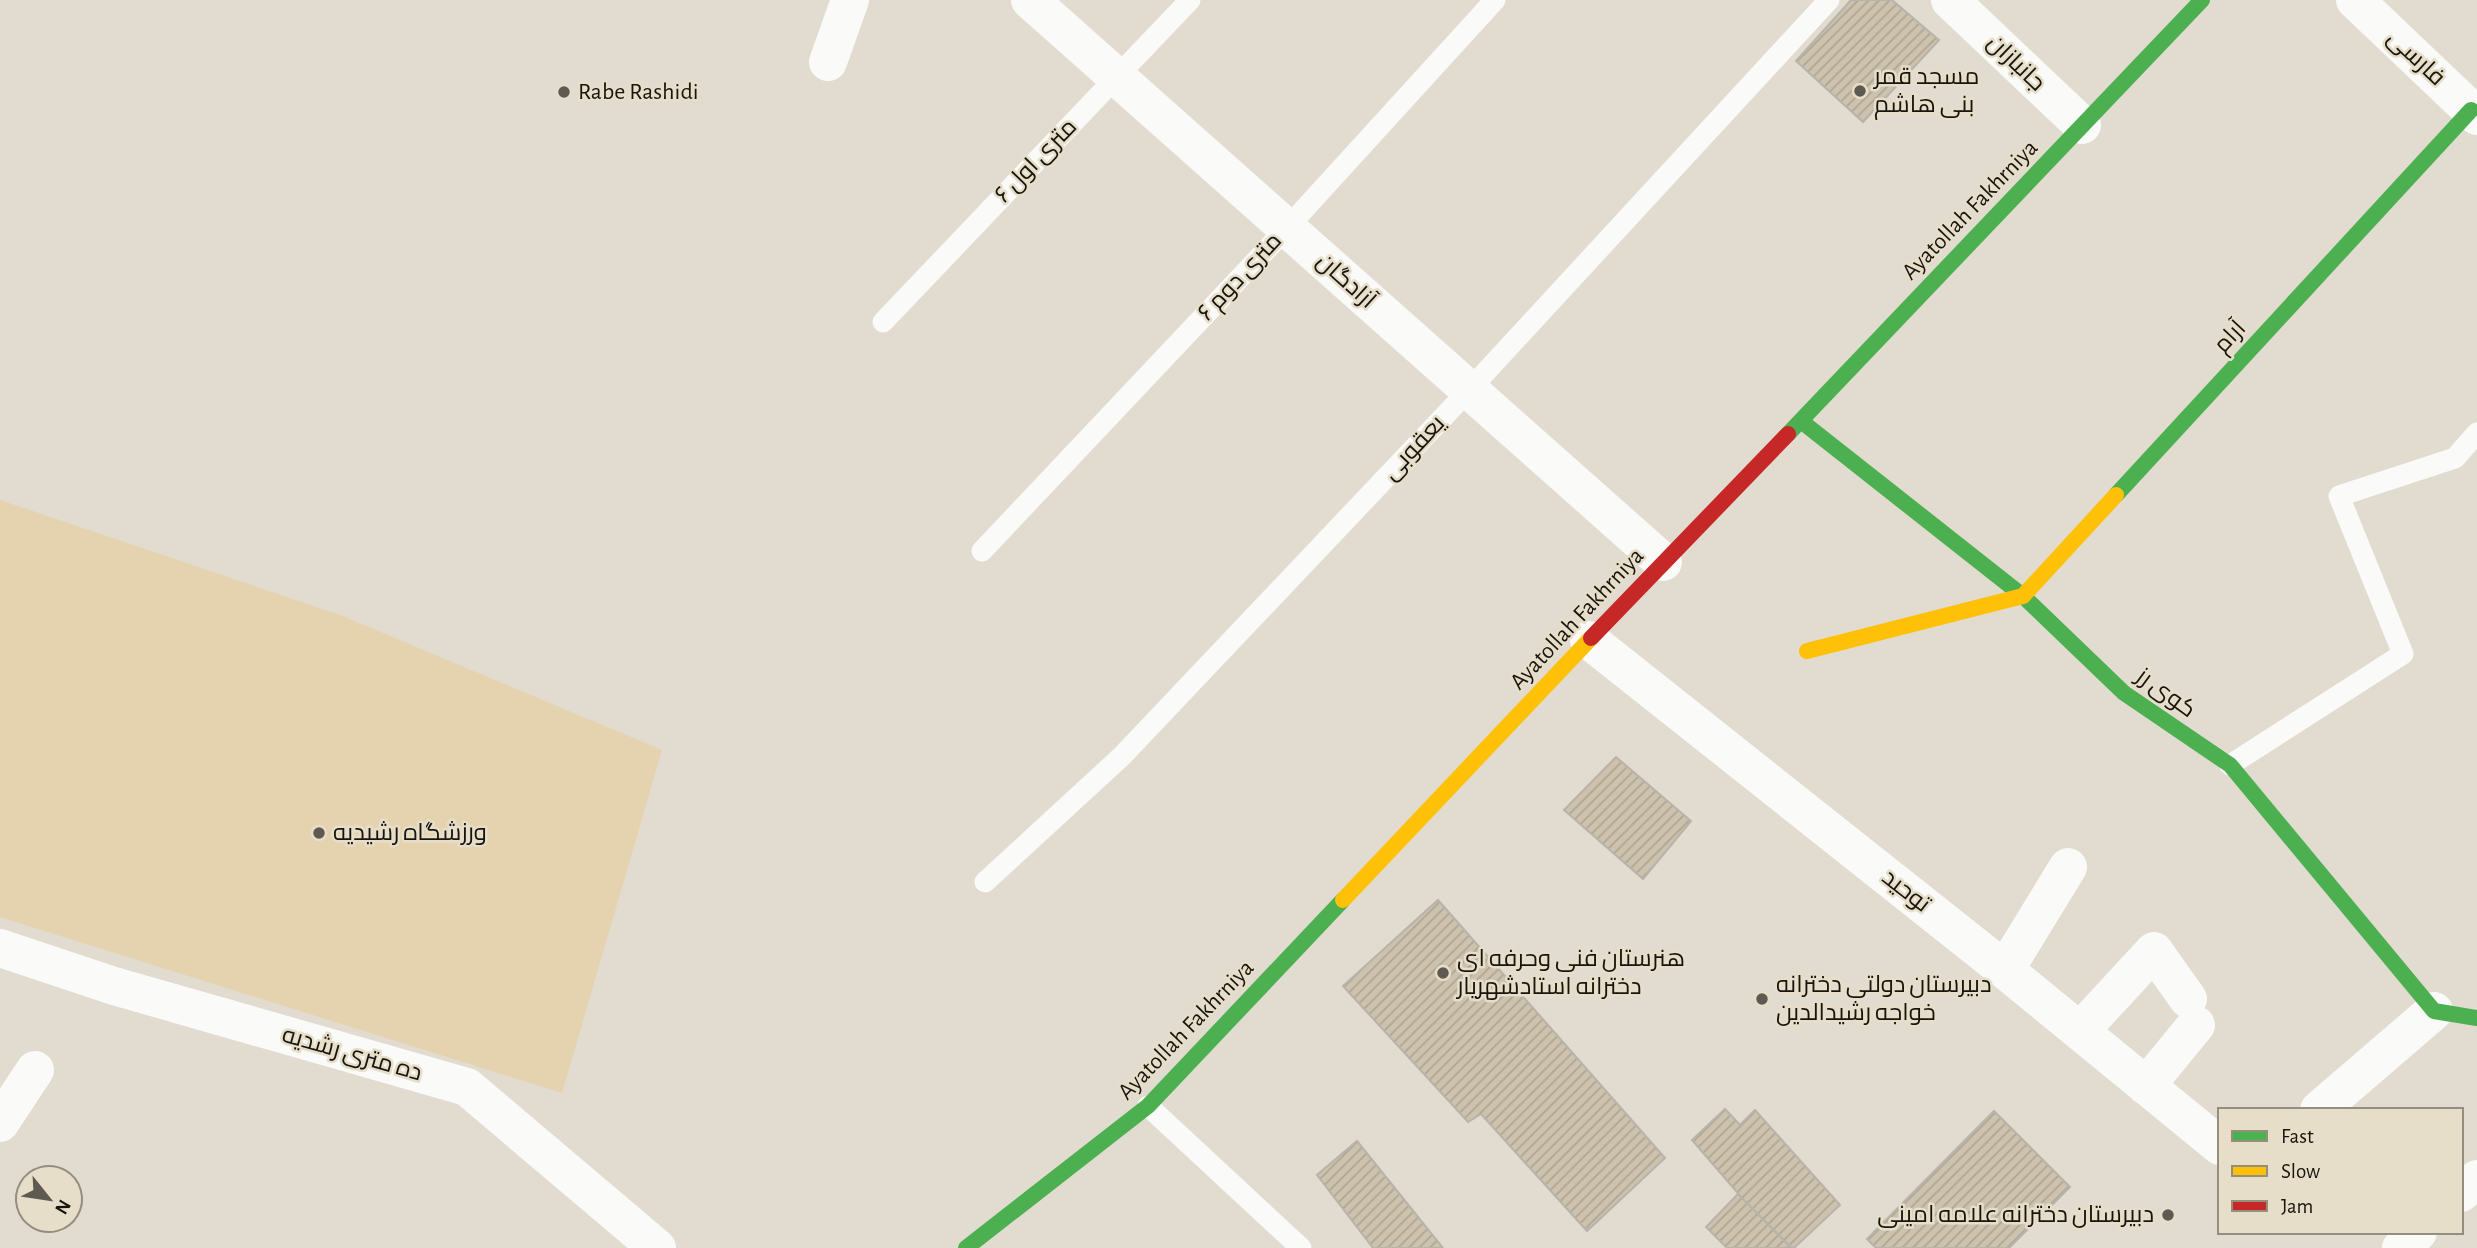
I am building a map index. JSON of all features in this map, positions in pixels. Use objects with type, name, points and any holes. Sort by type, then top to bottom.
[{"type":"street","points":[[828,62],[850,0]]},
{"type":"street","name":"آزادگان","points":[[1030,0],[1663,562]]},
{"type":"street","name":"جانبازان","points":[[1950,0],[2082,125]]},
{"type":"street","name":"Ayatollah Fakhrniya","points":[[966,1248],[1148,1106],[1663,562],[2203,0]]},
{"type":"street","name":"فارسی","points":[[2355,0],[2474,113]]},
{"type":"street","name":"آرام","points":[[2022,596],[2474,113]]},
{"type":"street","name":"کوی رز","points":[[1801,421],[2022,596],[2124,693],[2230,765],[2434,1011]]},
{"type":"street","points":[[1807,651],[2022,596]]},
{"type":"street","name":"توحید","points":[[1589,640],[2005,970],[2218,1144]]},
{"type":"street","points":[[2005,970],[2068,867]]},
{"type":"street","name":"ده متری رشدیه","points":[[0,948],[114,986],[467,1087],[657,1248]]},
{"type":"street","points":[[2080,1031],[2154,951],[2192,1012],[2146,1086]]},
{"type":"street","points":[[2321,1108],[2434,1011],[2477,1018]]},
{"type":"street","points":[[0,1123],[35,1070]]},
{"type":"street","points":[[2463,1192],[2477,1179]]},
{"type":"street","points":[[2400,1248],[2416,1234]]},
{"type":"lane","name":"۶ متری اول","points":[[883,322],[1190,0]]},
{"type":"lane","name":"۶ متری دوم","points":[[982,551],[1287,228],[1494,0]]},
{"type":"lane","name":"یعقوبی","points":[[985,882],[1122,757],[1469,390],[1829,0]]},
{"type":"lane","points":[[2230,765],[2403,654],[2339,496],[2455,458],[2477,433]]},
{"type":"lane","points":[[1148,1106],[1301,1248]]},
{"type":"shaded area","name":"ورزشگاه رشیدیه","points":[[0,500],[340,615],[662,750],[562,1093],[0,917]]},
{"type":"building","name":"مسجد قمر بنی هاشم","points":[[1851,0],[1892,0],[1939,40],[1863,122],[1796,61]]},
{"type":"building","points":[[1616,757],[1691,821],[1643,879],[1564,810]]},
{"type":"building","points":[[1438,900],[1665,1158],[1587,1231],[1481,1114],[1468,1122],[1343,986]]},
{"type":"building","points":[[1725,1109],[1740,1125],[1755,1110],[1840,1205],[1794,1248],[1743,1199],[1692,1140]]},
{"type":"building","points":[[1994,1111],[2070,1187],[2009,1248],[1876,1248],[1867,1239]]},
{"type":"building","points":[[1357,1141],[1443,1248],[1373,1248],[1317,1175]]},
{"type":"building","points":[[1738,1194],[1792,1248],[1727,1248],[1706,1227]]},
{"type":"traffic: fast","points":[[1788,434],[2202,0]]},
{"type":"traffic: fast","points":[[2116,495],[2471,110]]},
{"type":"traffic: fast","points":[[1801,421],[2023,596],[2124,693],[2230,765],[2434,1011],[2477,1018]]},
{"type":"traffic: fast","points":[[966,1248],[1148,1106],[1343,900]]},
{"type":"traffic: slow","points":[[1807,651],[2023,596],[2116,495]]},
{"type":"traffic: slow","points":[[1343,900],[1591,638]]},
{"type":"traffic: jam","points":[[1591,638],[1788,434]]},
{"type":"place","name":"مسجد قمر بنی هاشم","points":[[1860,91]]},
{"type":"place","name":"Rabe Rashidi","points":[[564,92]]},
{"type":"place","name":"ورزشگاه رشیدیه","points":[[319,833]]},
{"type":"place","name":"هنرستان فنی وحرفه ای دخترانه استادشهریار","points":[[1443,973]]},
{"type":"place","name":"دبیرستان دولتی دخترانه خواجه رشیدالدین","points":[[1762,999]]},
{"type":"place","name":"دبیرستان دخترانه علامه امینی","points":[[2168,1215]]}]
